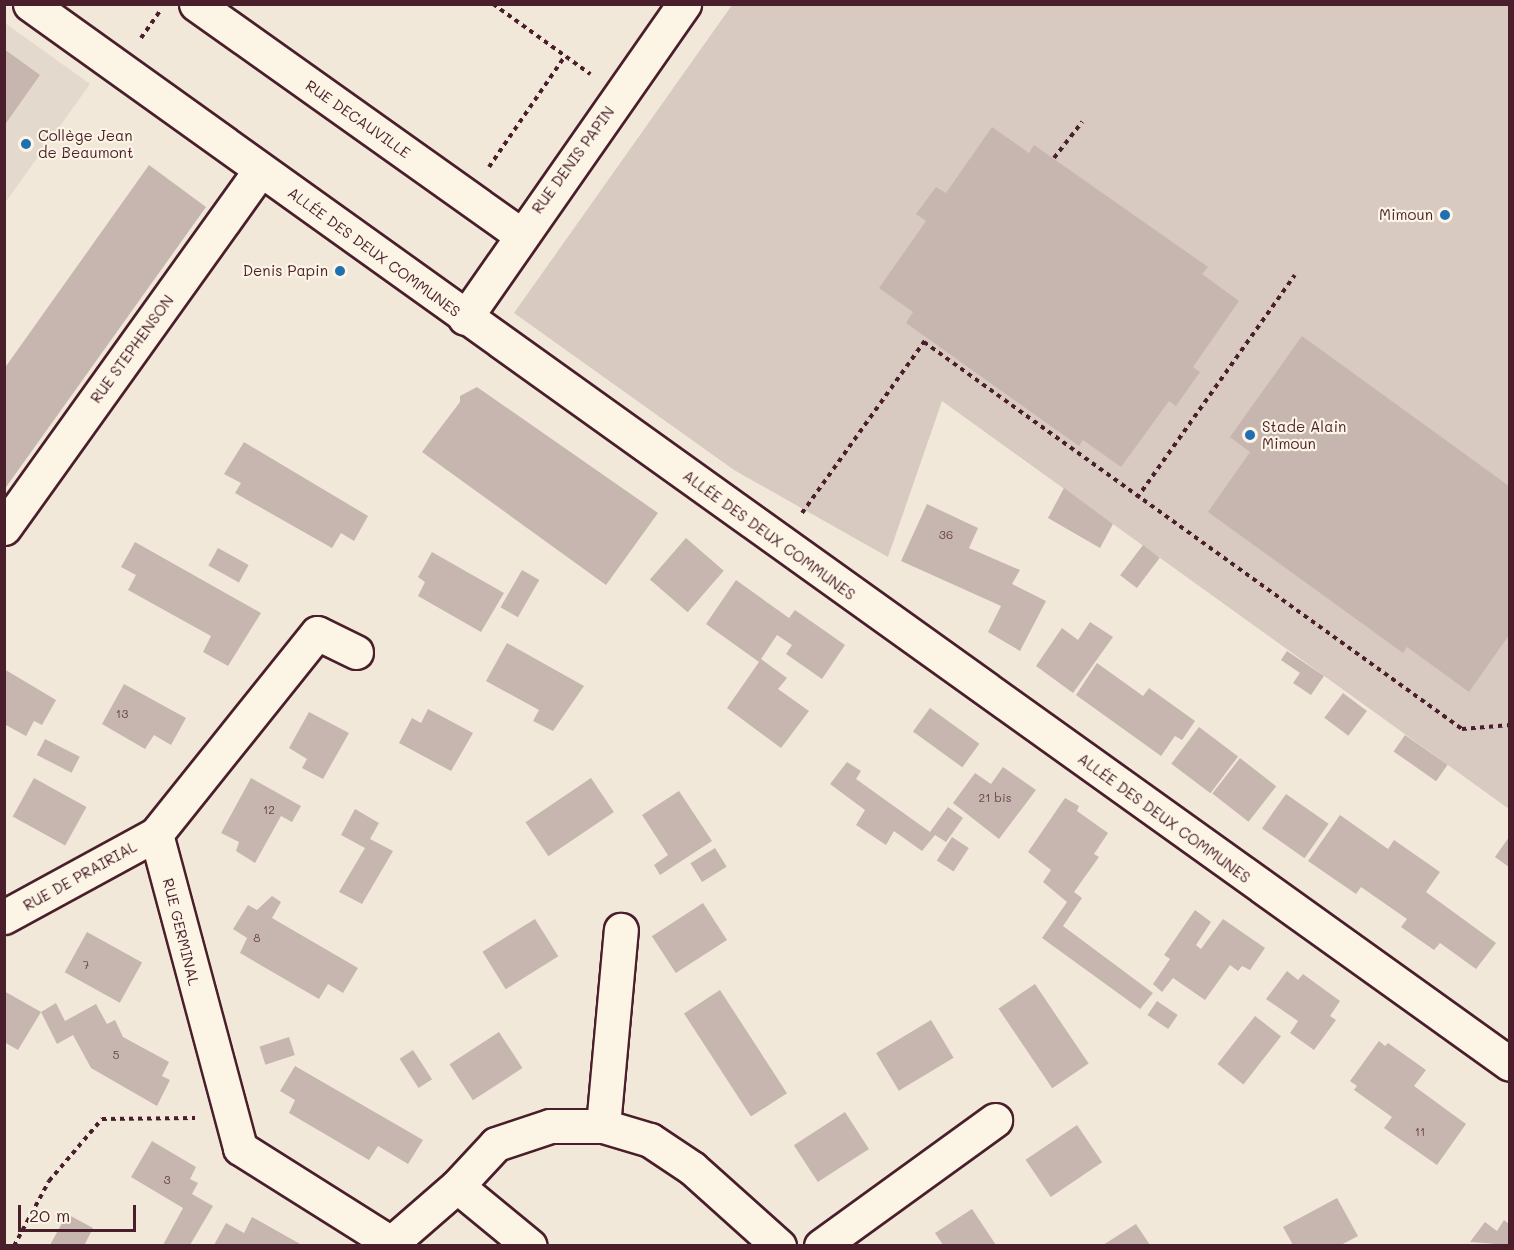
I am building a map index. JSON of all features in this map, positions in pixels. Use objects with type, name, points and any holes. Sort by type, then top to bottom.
[{"type":"street","name":"ALLÉE DES DEUX COMMUNES","points":[[30,4],[465,318],[1509,1064]]},
{"type":"street","name":"RUE DECAUVILLE","points":[[196,4],[520,234]]},
{"type":"street","name":"RUE DENIS PAPIN","points":[[465,318],[520,234],[684,4]]},
{"type":"street","name":"RUE STEPHENSON","points":[[4,528],[260,170]]},
{"type":"street","points":[[156,834],[317,633],[356,652]]},
{"type":"street","name":"RUE DE PRAIRIAL","points":[[4,917],[156,834]]},
{"type":"street","name":"RUE GERMINAL","points":[[156,834],[228,1117],[240,1148],[389,1244]]},
{"type":"street","points":[[603,1126],[621,930]]},
{"type":"street","points":[[821,1245],[995,1120]]},
{"type":"street","points":[[389,1244],[457,1186],[496,1144],[550,1126],[603,1126],[650,1140],[675,1157],[779,1245]]},
{"type":"street","points":[[457,1186],[530,1245]]},
{"type":"path","points":[[493,4],[619,95]]},
{"type":"path","points":[[468,197],[565,56]]},
{"type":"path","points":[[1054,158],[1082,122]]},
{"type":"path","points":[[1137,498],[1294,275]]},
{"type":"path","points":[[794,524],[926,340],[1137,498],[1462,729],[1509,725]]},
{"type":"path","points":[[14,1245],[49,1181],[102,1119],[228,1117]]},
{"type":"shaded area","name":"Stade Alain Mimoun","points":[[732,5],[1509,5],[1509,809],[942,401],[888,557],[734,470],[514,313]]},
{"type":"shaded area","name":"Collège Jean de Beaumont","points":[[5,23],[90,84],[5,203]]},
{"type":"building","points":[[4,49],[40,75],[4,126]]},
{"type":"building","points":[[992,127],[1029,153],[1034,145],[1208,267],[1202,274],[1239,301],[1193,367],[1200,372],[1176,406],[1169,401],[1121,467],[1083,440],[1079,446],[906,323],[913,312],[879,288],[926,221],[916,214],[936,187],[946,193]]},
{"type":"building","points":[[149,165],[206,207],[4,490],[4,369]]},
{"type":"building","points":[[1302,336],[1509,486],[1509,635],[1469,692],[1407,647],[1403,653],[1208,512],[1250,452],[1230,437]]},
{"type":"building","points":[[477,387],[658,513],[606,585],[422,452],[460,402],[460,396]]},
{"type":"building","points":[[244,442],[368,516],[354,541],[341,533],[332,548],[235,493],[241,483],[224,474]]},
{"type":"building","points":[[1064,488],[1113,524],[1100,548],[1048,518]]},
{"type":"building","points":[[927,504],[978,528],[969,548],[1020,570],[1012,584],[1046,601],[1020,651],[988,632],[1001,606],[901,561]]},
{"type":"building","points":[[686,538],[724,571],[688,612],[650,580]]},
{"type":"building","points":[[135,542],[261,613],[228,666],[203,652],[211,636],[128,590],[136,575],[121,567]]},
{"type":"building","points":[[1143,545],[1160,558],[1137,588],[1120,575]]},
{"type":"building","points":[[218,548],[249,565],[239,582],[208,565]]},
{"type":"building","points":[[432,552],[504,593],[481,632],[418,596],[425,582],[418,577]]},
{"type":"building","points":[[522,570],[539,580],[518,617],[500,607]]},
{"type":"building","points":[[736,580],[789,618],[795,610],[845,645],[822,679],[786,654],[792,645],[777,635],[761,659],[787,678],[778,689],[809,711],[781,748],[727,708],[759,662],[706,624]]},
{"type":"building","points":[[1090,622],[1113,637],[1073,693],[1036,666],[1062,628],[1078,640]]},
{"type":"building","points":[[507,643],[584,686],[553,731],[533,721],[539,710],[486,681]]},
{"type":"building","points":[[1287,651],[1324,676],[1311,695],[1293,683],[1300,673],[1281,660]]},
{"type":"building","points":[[1097,663],[1143,696],[1149,688],[1195,721],[1182,740],[1175,736],[1161,756],[1076,695]]},
{"type":"building","points":[[4,669],[56,700],[42,725],[34,721],[26,736],[4,724]]},
{"type":"building","points":[[124,684],[186,718],[171,745],[154,735],[145,749],[102,724]]},
{"type":"building","points":[[1343,693],[1367,711],[1348,736],[1324,718]]},
{"type":"building","points":[[930,708],[979,744],[962,767],[913,731]]},
{"type":"building","points":[[428,709],[473,733],[451,771],[399,743],[412,718],[421,723]]},
{"type":"building","points":[[309,712],[349,733],[323,779],[302,768],[307,759],[289,748]]},
{"type":"building","points":[[1199,727],[1238,756],[1210,793],[1171,764]]},
{"type":"building","points":[[1405,735],[1448,765],[1436,781],[1394,751]]},
{"type":"building","points":[[45,739],[80,757],[72,773],[37,755]]},
{"type":"building","points":[[1240,758],[1276,786],[1249,822],[1212,793]]},
{"type":"building","points":[[847,762],[861,771],[856,779],[930,832],[948,807],[963,818],[946,842],[935,835],[922,851],[894,831],[886,845],[856,825],[865,810],[830,784]]},
{"type":"building","points":[[1003,767],[1036,790],[999,839],[953,803],[975,773],[991,784]]},
{"type":"building","points":[[34,778],[86,807],[65,846],[13,816]]},
{"type":"building","points":[[251,778],[301,806],[292,822],[281,816],[255,863],[236,851],[239,842],[221,833]]},
{"type":"building","points":[[591,778],[614,812],[548,856],[526,822]]},
{"type":"building","points":[[679,791],[712,841],[660,875],[654,865],[668,855],[642,815]]},
{"type":"building","points":[[1286,794],[1329,824],[1305,858],[1262,828]]},
{"type":"building","points":[[1065,798],[1079,806],[1077,811],[1108,833],[1094,854],[1099,857],[1074,892],[1082,898],[1063,926],[1153,993],[1140,1009],[1042,938],[1067,902],[1043,882],[1051,870],[1028,852]]},
{"type":"building","points":[[355,809],[379,823],[370,839],[393,851],[362,904],[339,892],[365,848],[341,835]]},
{"type":"building","points":[[1340,815],[1388,849],[1394,840],[1440,872],[1426,892],[1496,943],[1476,969],[1440,943],[1434,950],[1401,927],[1407,919],[1361,887],[1356,894],[1308,861]]},
{"type":"building","points":[[952,837],[969,848],[954,871],[937,860]]},
{"type":"building","points":[[1509,837],[1509,867],[1495,857]]},
{"type":"building","points":[[715,848],[727,867],[702,882],[690,863]]},
{"type":"building","points":[[272,896],[281,902],[272,918],[358,968],[343,993],[328,984],[319,999],[240,953],[247,938],[233,929],[248,905],[257,910]]},
{"type":"building","points":[[703,903],[727,940],[676,973],[652,936]]},
{"type":"building","points":[[1195,910],[1211,922],[1196,945],[1201,949],[1223,919],[1265,948],[1250,970],[1242,966],[1238,971],[1230,965],[1205,1000],[1173,978],[1162,992],[1153,984],[1170,959],[1164,955]]},
{"type":"building","points":[[535,919],[558,956],[506,989],[482,952]]},
{"type":"building","points":[[87,932],[142,963],[120,1003],[65,972]]},
{"type":"building","points":[[1287,971],[1298,980],[1303,974],[1340,1001],[1330,1016],[1336,1020],[1314,1050],[1290,1033],[1298,1021],[1266,999]]},
{"type":"building","points":[[1035,984],[1089,1064],[1052,1088],[999,1009]]},
{"type":"building","points":[[720,990],[787,1093],[751,1117],[684,1013]]},
{"type":"building","points":[[4,991],[41,1012],[18,1050],[4,1042]]},
{"type":"building","points":[[1157,1001],[1178,1015],[1168,1029],[1147,1015]]},
{"type":"building","points":[[56,1003],[65,1021],[96,1004],[107,1024],[115,1020],[123,1037],[169,1062],[162,1076],[170,1080],[157,1106],[91,1068],[73,1035],[57,1044],[41,1012]]},
{"type":"building","points":[[1255,1016],[1281,1036],[1243,1084],[1217,1064]]},
{"type":"building","points":[[931,1020],[954,1058],[899,1091],[876,1053]]},
{"type":"building","points":[[499,1032],[522,1068],[473,1100],[450,1064]]},
{"type":"building","points":[[289,1037],[295,1055],[265,1065],[260,1047]]},
{"type":"building","points":[[1379,1041],[1385,1046],[1388,1043],[1426,1070],[1414,1086],[1466,1124],[1437,1165],[1384,1128],[1392,1117],[1354,1090],[1357,1086],[1350,1081]]},
{"type":"building","points":[[413,1050],[432,1079],[419,1088],[400,1059]]},
{"type":"building","points":[[295,1066],[423,1140],[408,1164],[378,1146],[369,1160],[289,1113],[295,1100],[280,1091]]},
{"type":"building","points":[[845,1112],[869,1149],[818,1182],[794,1145]]},
{"type":"building","points":[[1077,1125],[1102,1162],[1051,1197],[1026,1160]]},
{"type":"building","points":[[152,1141],[196,1167],[190,1179],[198,1183],[192,1194],[213,1206],[190,1245],[163,1245],[183,1208],[131,1177]]},
{"type":"building","points":[[1337,1198],[1358,1236],[1341,1245],[1293,1245],[1283,1227]]},
{"type":"building","points":[[972,1209],[996,1245],[943,1245],[935,1233]]},
{"type":"building","points":[[67,1214],[93,1228],[85,1244],[88,1245],[50,1245]]},
{"type":"building","points":[[252,1217],[302,1245],[214,1245],[226,1223],[244,1233]]},
{"type":"building","points":[[1504,1220],[1509,1224],[1509,1245],[1470,1242],[1485,1222],[1497,1231]]},
{"type":"building","points":[[1136,1224],[1150,1245],[1103,1245]]},
{"type":"place","name":"Collège Jean de Beaumont","points":[[26,144]]},
{"type":"place","name":"Mimoun","points":[[1445,215]]},
{"type":"place","name":"Denis Papin","points":[[340,271]]},
{"type":"place","name":"Stade Alain Mimoun","points":[[1250,435]]}]
